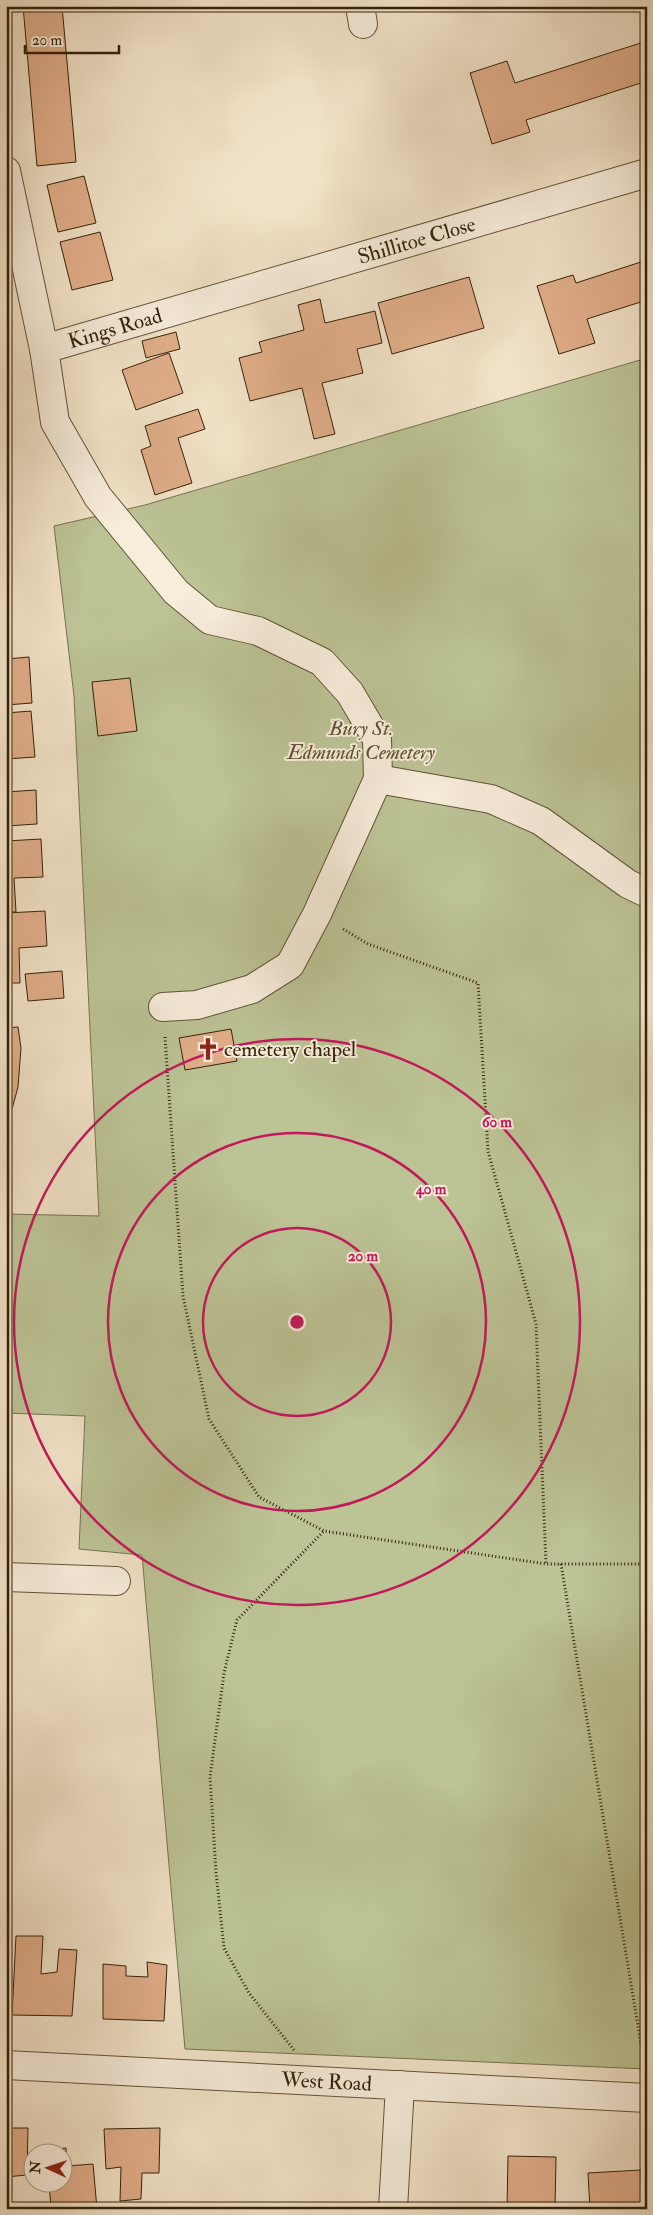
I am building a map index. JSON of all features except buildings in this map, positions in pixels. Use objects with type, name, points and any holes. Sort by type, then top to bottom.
[{"type":"street","name":"Kings Road","points":[[6,170],[44,349],[55,422],[98,497],[176,592],[210,620],[258,631],[322,662],[350,693],[377,740],[378,779]]},
{"type":"street","name":"Shillitoe Close","points":[[186,308],[647,173]]},
{"type":"street","name":"Kings Road","points":[[44,349],[186,308]]},
{"type":"street","points":[[163,1007],[197,1005],[252,989],[290,965],[317,914],[378,779],[491,799],[541,821],[628,884],[647,894]]},
{"type":"street","points":[[6,1577],[116,1581]]},
{"type":"street","name":"West Road","points":[[6,2065],[647,2098]]},
{"type":"street","points":[[393,2209],[400,2086]]},
{"type":"path","points":[[317,914],[368,944],[478,983],[488,1151],[536,1324],[546,1564]]},
{"type":"path","points":[[163,1007],[183,1296],[209,1419],[259,1497],[324,1531],[546,1564],[647,1564]]},
{"type":"path","points":[[298,2054],[249,1993],[224,1948],[216,1872],[210,1777],[224,1673],[237,1620],[324,1531]]},
{"type":"path","points":[[561,1564],[642,2050],[647,2050]]},
{"type":"green space","name":"Bury St. Edmunds Cemetery","points":[[647,358],[647,2069],[185,2049],[142,1555],[79,1549],[85,1416],[6,1413],[6,1214],[99,1216],[74,696],[54,526],[145,505]]},
{"type":"place","name":"cemetery chapel","points":[[208,1049]]}]
